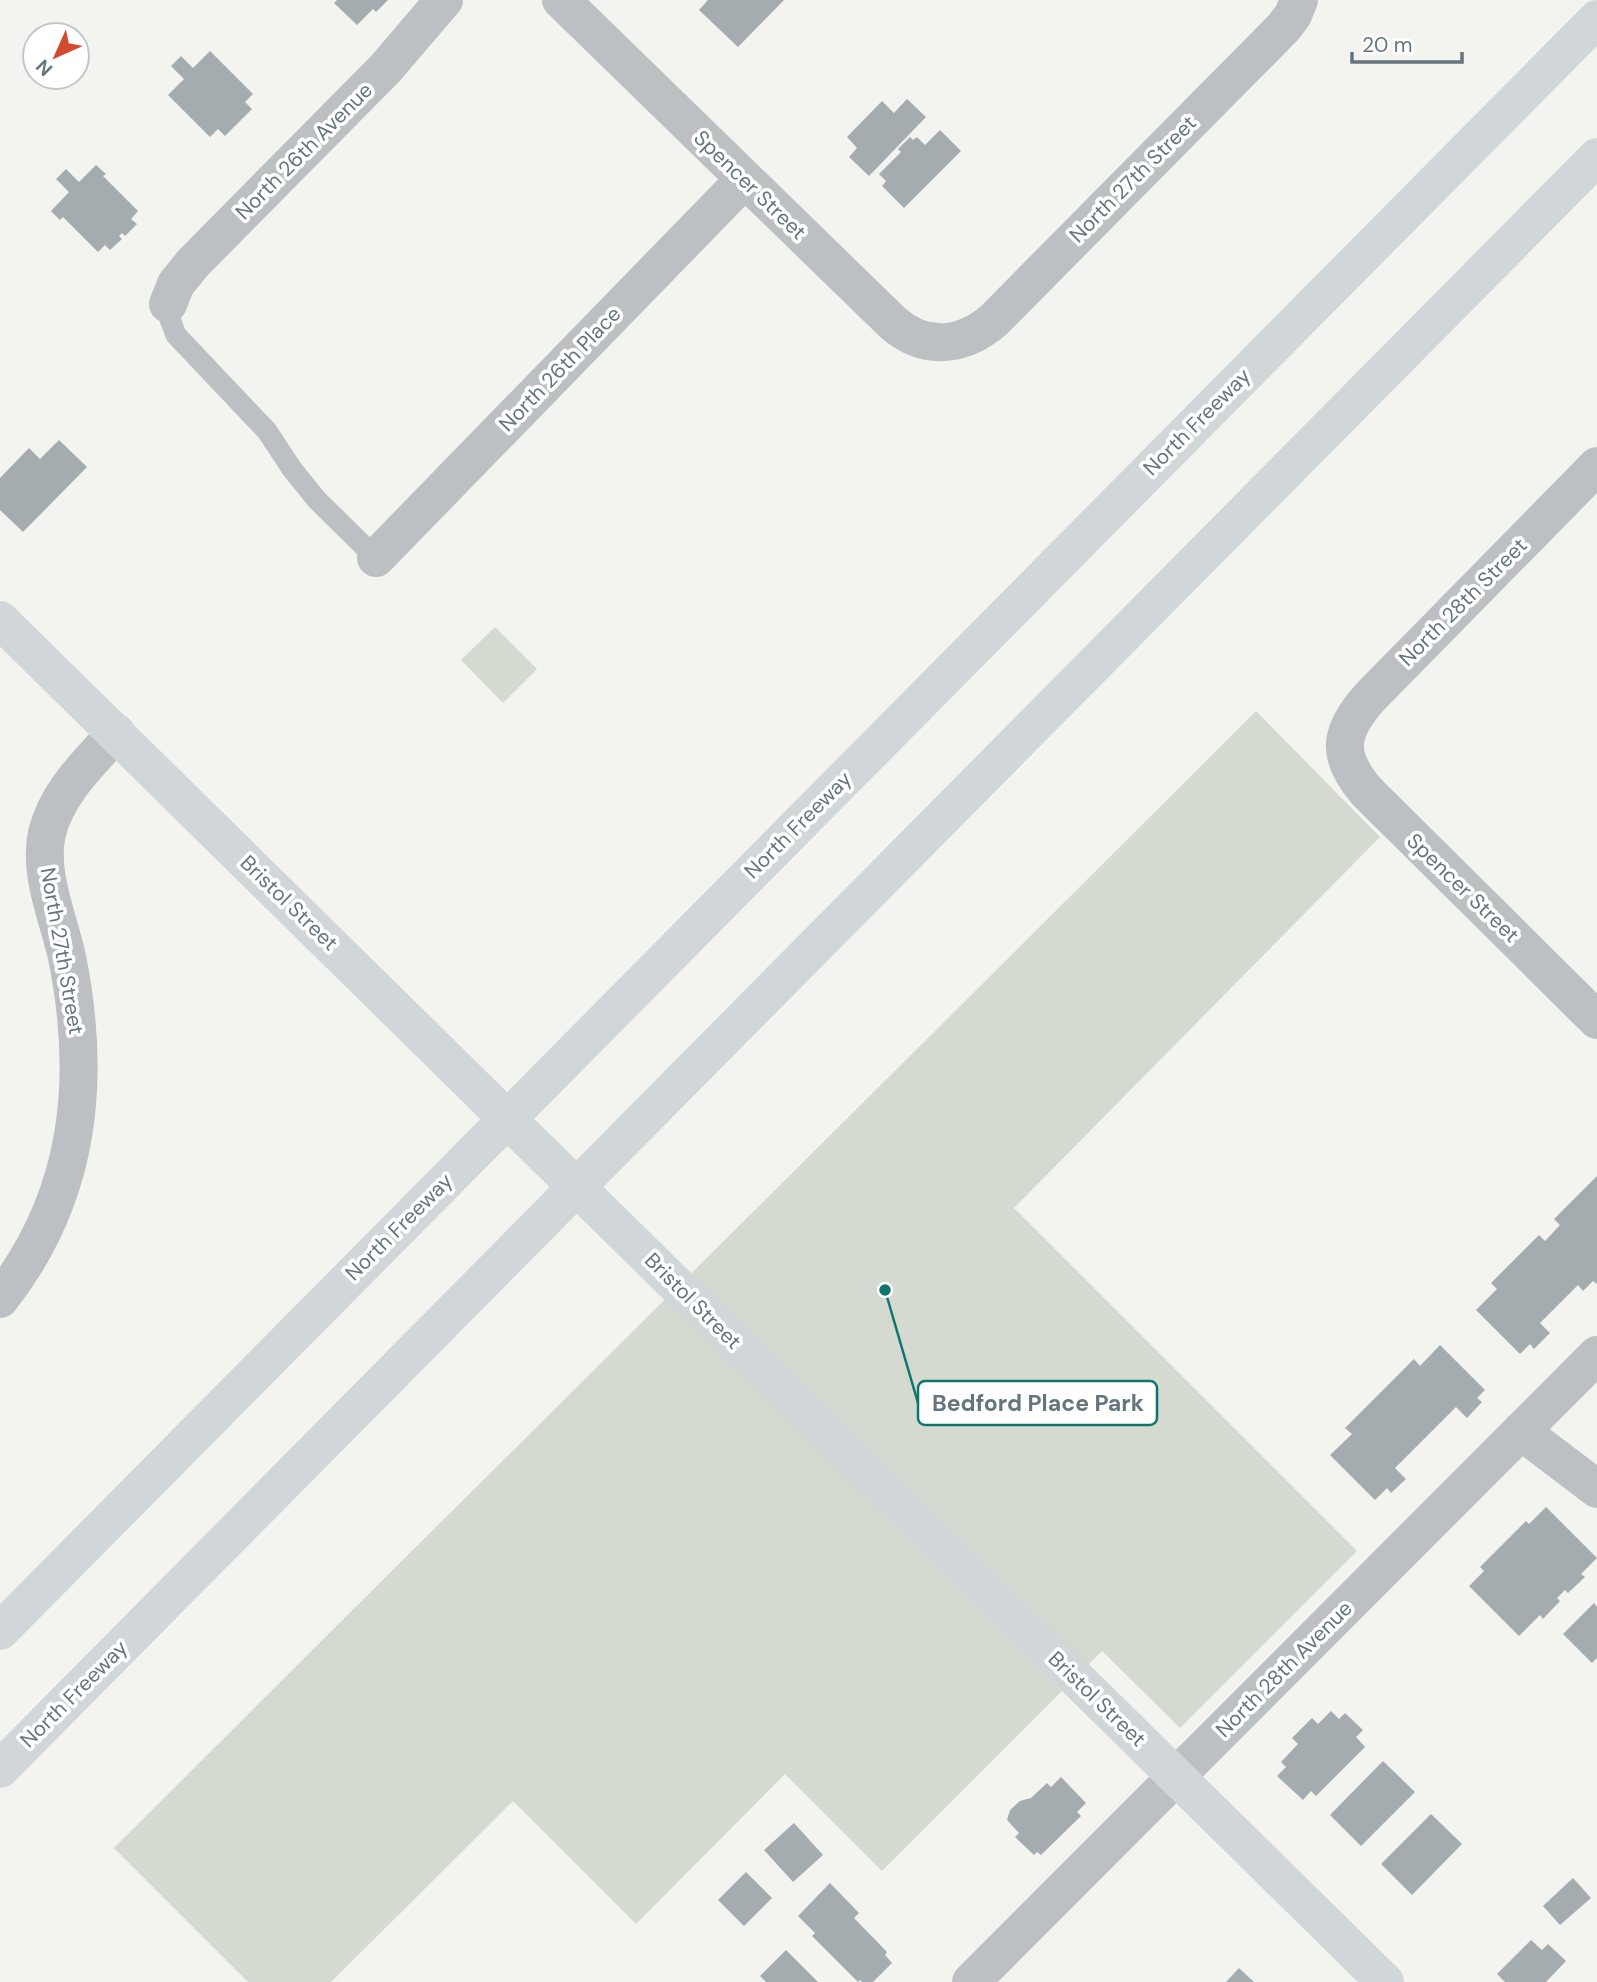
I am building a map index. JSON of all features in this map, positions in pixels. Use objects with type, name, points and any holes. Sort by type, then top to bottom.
[{"type":"main road","name":"North Freeway","points":[[0,1631],[1597,19]]},
{"type":"main road","name":"North Freeway","points":[[0,1769],[1597,158]]},
{"type":"main road","name":"Bristol Street","points":[[0,620],[1385,1982]]},
{"type":"street","name":"North 26th Avenue","points":[[168,304],[176,284],[193,263],[386,69],[444,0]]},
{"type":"street","name":"Spencer Street","points":[[561,0],[900,329],[930,342],[953,343]]},
{"type":"street","name":"North 27th Street","points":[[953,343],[973,335],[994,320],[1283,28],[1293,15],[1299,0]]},
{"type":"street","name":"North 26th Place","points":[[376,558],[744,180]]},
{"type":"street","name":"North 28th Street","points":[[1344,747],[1349,725],[1370,697],[1597,466]]},
{"type":"street","name":"North 27th Street","points":[[6,1276],[39,1237],[67,1165],[78,1113],[79,1060],[76,1020],[67,958],[46,870],[47,832],[67,789],[116,733]]},
{"type":"street","name":"Spencer Street","points":[[1344,747],[1348,766],[1367,792],[1597,1020]]},
{"type":"street","name":"North 28th Avenue","points":[[971,1982],[1597,1355]]},
{"type":"street","points":[[1521,1431],[1597,1489]]},
{"type":"lane","points":[[168,304],[168,314],[176,335],[267,431],[317,500],[376,558]]},
{"type":"shaded area","points":[[495,627],[537,669],[503,703],[461,660]]},
{"type":"shaded area","points":[[1256,711],[1380,837],[1014,1208],[1357,1551],[1180,1728],[1102,1651],[882,1871],[785,1774],[636,1924],[513,1801],[331,1982],[248,1982],[114,1848]]},
{"type":"building","points":[[337,0],[388,0],[376,12],[373,9],[357,25],[334,3]]},
{"type":"building","points":[[708,0],[784,0],[738,47],[699,10]]},
{"type":"building","points":[[210,51],[253,94],[245,102],[252,109],[225,136],[218,129],[210,137],[168,95],[184,79],[171,66],[181,56],[193,68]]},
{"type":"building","points":[[907,99],[926,117],[869,176],[849,157],[857,148],[847,137],[882,101],[894,113]]},
{"type":"building","points":[[940,130],[961,151],[904,208],[882,186],[886,181],[879,174],[901,152],[898,149],[910,137],[913,140],[917,137],[925,145]]},
{"type":"building","points":[[96,165],[106,174],[103,176],[138,211],[131,219],[137,224],[125,236],[122,233],[119,236],[122,239],[110,250],[105,245],[98,252],[63,217],[60,220],[51,211],[69,192],[56,179],[66,169],[79,182]]},
{"type":"building","points":[[59,440],[87,467],[23,532],[0,510],[0,478],[29,448],[40,459]]},
{"type":"building","points":[[1597,1176],[1597,1284],[1593,1281],[1583,1291],[1578,1285],[1540,1323],[1550,1333],[1534,1349],[1530,1344],[1520,1354],[1476,1310],[1497,1289],[1491,1283],[1539,1235],[1545,1241],[1560,1225],[1554,1219]]},
{"type":"building","points":[[1440,1345],[1485,1390],[1477,1398],[1482,1402],[1467,1418],[1456,1407],[1395,1468],[1406,1479],[1391,1493],[1387,1488],[1375,1500],[1330,1455],[1352,1434],[1345,1428],[1414,1359],[1420,1366]]},
{"type":"building","points":[[1546,1507],[1597,1558],[1581,1574],[1585,1577],[1568,1593],[1565,1590],[1557,1598],[1560,1601],[1543,1619],[1540,1615],[1519,1636],[1469,1586],[1484,1571],[1480,1567],[1526,1521],[1529,1524]]},
{"type":"building","points":[[1594,1603],[1597,1607],[1597,1658],[1592,1663],[1563,1634]]},
{"type":"building","points":[[1331,1711],[1339,1719],[1345,1713],[1363,1730],[1356,1737],[1365,1747],[1316,1796],[1311,1791],[1303,1800],[1277,1776],[1286,1767],[1281,1762],[1298,1744],[1292,1738],[1312,1718],[1318,1724]]},
{"type":"building","points":[[1383,1761],[1415,1792],[1361,1846],[1330,1815]]},
{"type":"building","points":[[1061,1777],[1086,1803],[1077,1812],[1081,1816],[1041,1855],[1037,1852],[1034,1855],[1015,1837],[1019,1833],[1007,1820],[1010,1810],[1020,1801],[1031,1798],[1047,1783],[1051,1787]]},
{"type":"building","points":[[1431,1814],[1462,1844],[1412,1895],[1381,1864]]},
{"type":"building","points":[[794,1823],[823,1855],[793,1882],[764,1850]]},
{"type":"building","points":[[746,1872],[772,1898],[744,1926],[718,1900]]},
{"type":"building","points":[[1573,1878],[1591,1898],[1560,1925],[1543,1906]]},
{"type":"building","points":[[830,1883],[859,1913],[854,1918],[887,1952],[885,1955],[892,1963],[873,1982],[858,1982],[812,1936],[815,1933],[798,1916]]},
{"type":"building","points":[[1531,1940],[1542,1950],[1548,1944],[1566,1961],[1546,1982],[1505,1982],[1497,1974]]},
{"type":"building","points":[[786,1950],[818,1982],[766,1982],[760,1976]]},
{"type":"building","points":[[1239,1968],[1254,1982],[1226,1982]]},
{"type":"place","name":"Bedford Place Park","points":[[885,1290]]}]
